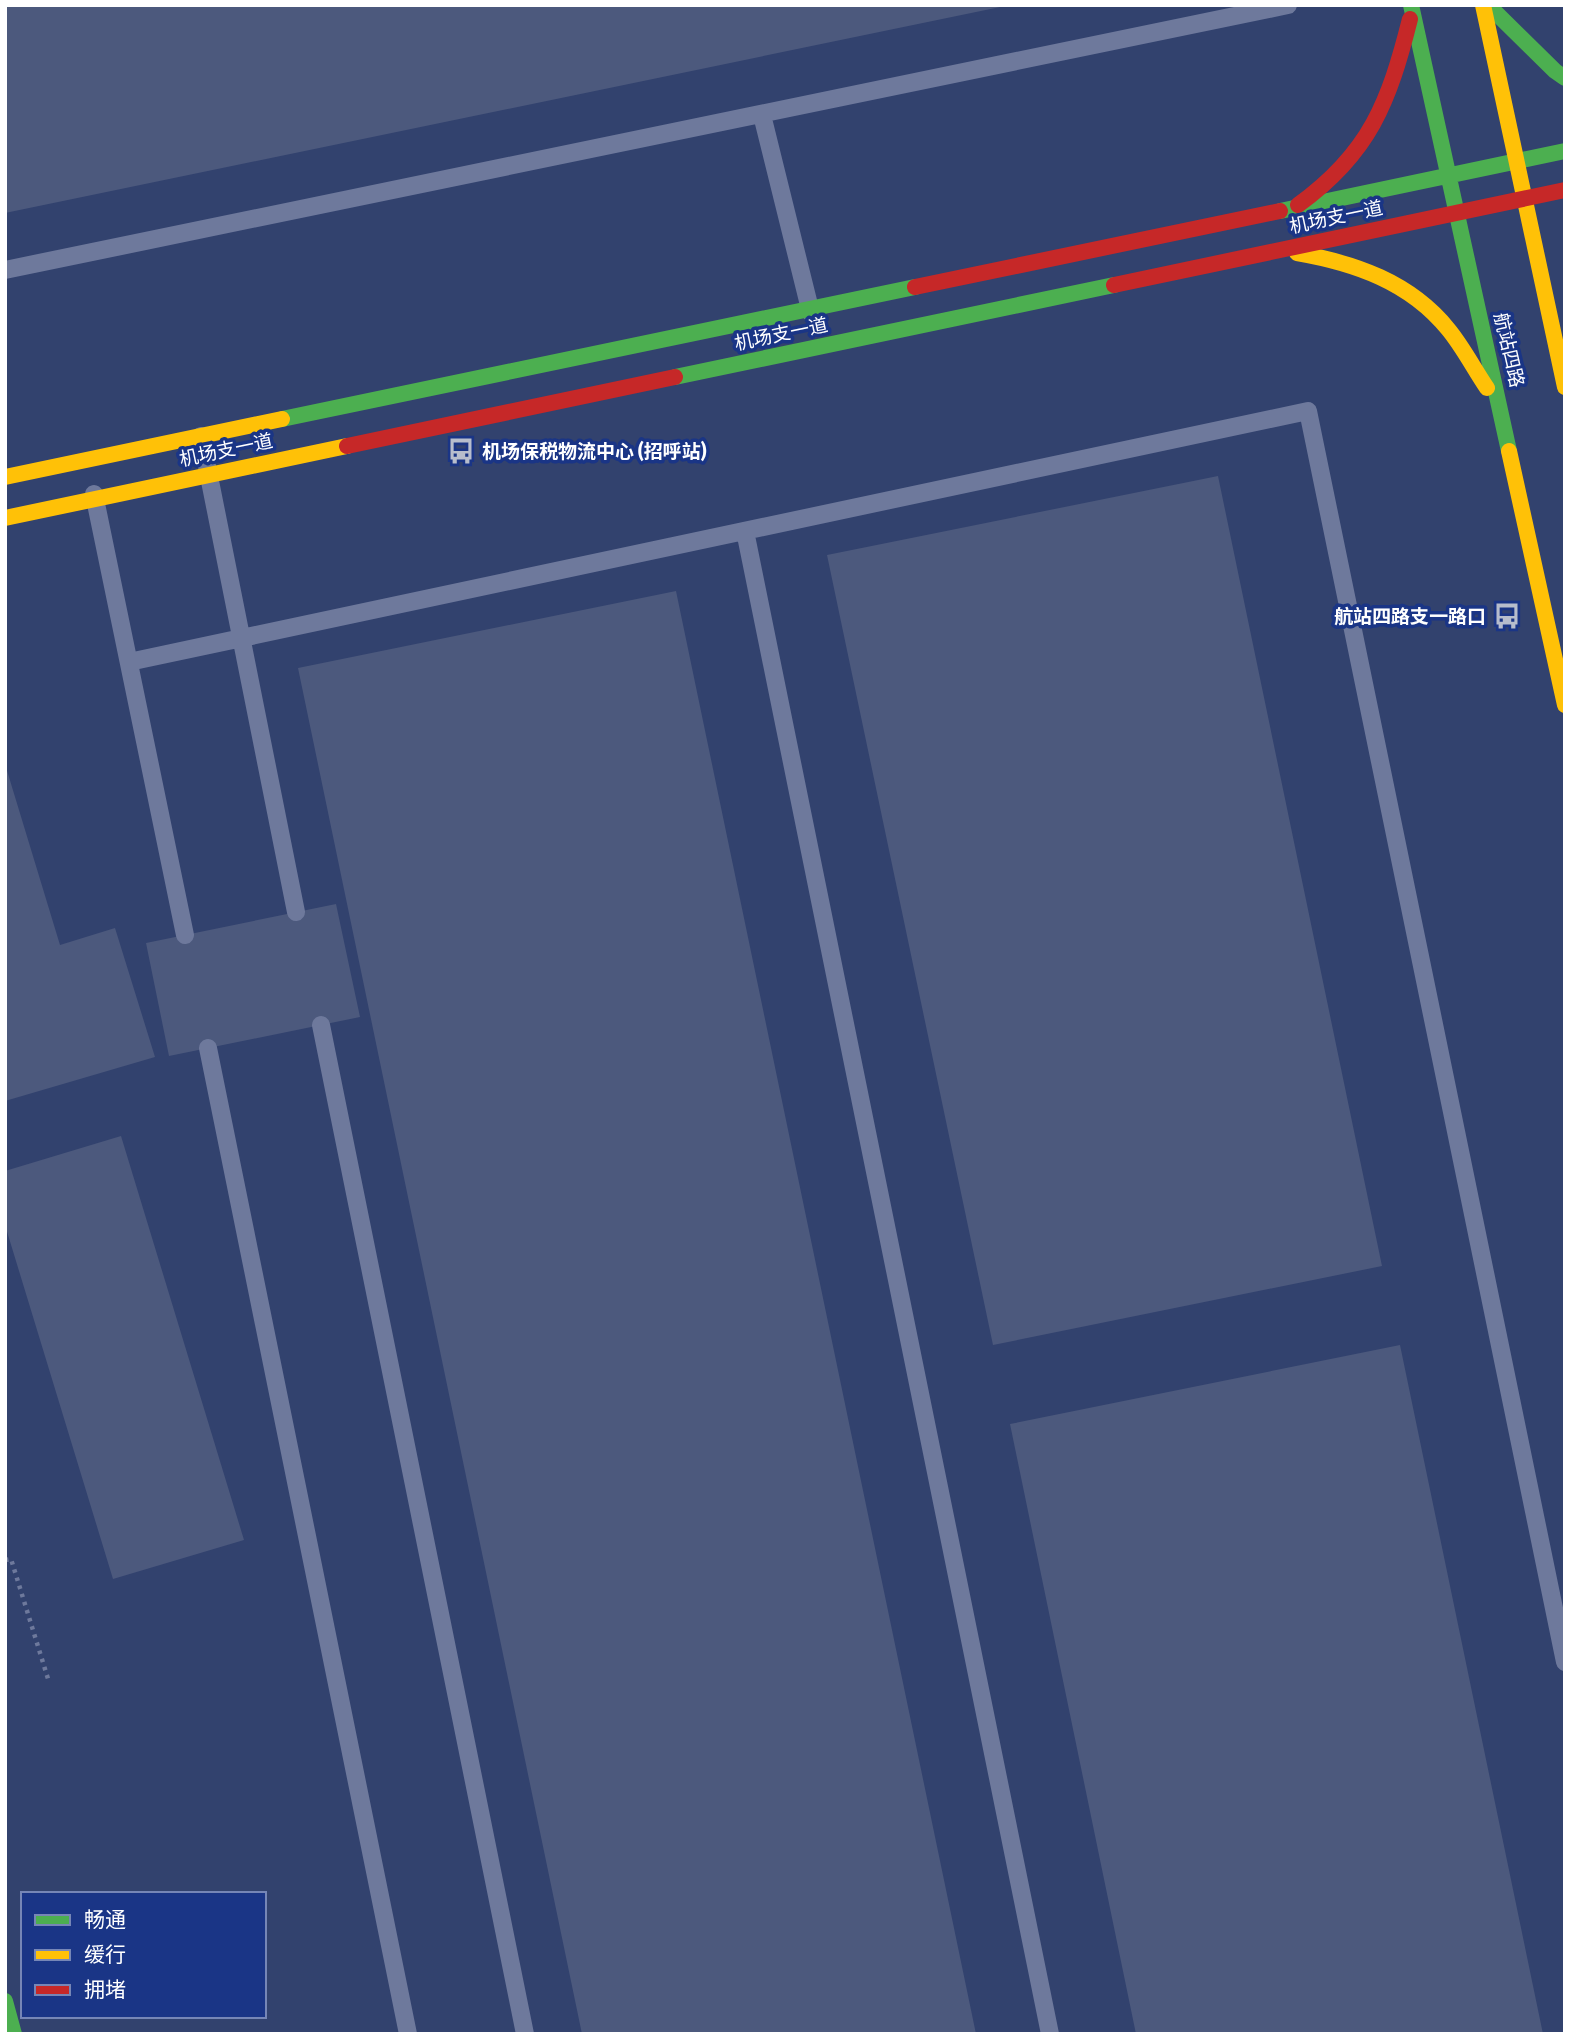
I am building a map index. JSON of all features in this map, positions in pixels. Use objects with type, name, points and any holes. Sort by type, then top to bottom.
[{"type":"street","points":[[1485,5],[1565,78]]},
{"type":"street","points":[[1485,5],[1565,387]]},
{"type":"street","points":[[1290,209],[1328,183],[1368,134],[1392,84],[1411,8]]},
{"type":"street","name":"航站四路","points":[[1411,8],[1565,705]]},
{"type":"street","name":"机场支一道","points":[[5,477],[1565,151]]},
{"type":"street","name":"机场支一道","points":[[5,518],[1565,190]]},
{"type":"street","points":[[1274,252],[1299,253],[1351,265],[1376,274],[1413,294],[1449,330],[1501,409]]},
{"type":"street","points":[[5,2001],[14,2034]]},
{"type":"lane","points":[[5,270],[1288,5]]},
{"type":"lane","points":[[762,114],[820,347]]},
{"type":"lane","points":[[129,662],[1308,411],[1565,1662]]},
{"type":"lane","points":[[201,436],[296,912]]},
{"type":"lane","points":[[87,460],[185,935]]},
{"type":"lane","points":[[745,531],[1050,2034]]},
{"type":"lane","points":[[321,1025],[525,2034]]},
{"type":"lane","points":[[208,1048],[408,2034]]},
{"type":"path","points":[[5,1560],[10,1559],[49,1682]]},
{"type":"building","points":[[5,5],[1005,5],[1005,6],[5,213]]},
{"type":"building","points":[[1218,476],[1382,1266],[993,1345],[827,555]]},
{"type":"building","points":[[676,591],[976,2034],[582,2034],[298,668]]},
{"type":"building","points":[[5,764],[60,945],[115,928],[155,1057],[5,1101]]},
{"type":"building","points":[[336,904],[360,1017],[169,1056],[146,943]]},
{"type":"building","points":[[121,1136],[244,1540],[113,1579],[5,1225],[5,1171]]},
{"type":"building","points":[[1400,1345],[1543,2034],[1136,2034],[1010,1424]]},
{"type":"traffic: fast","points":[[1411,5],[1509,451]]},
{"type":"traffic: fast","points":[[1488,5],[1565,78]]},
{"type":"traffic: fast","points":[[1280,211],[1565,151]]},
{"type":"traffic: fast","points":[[675,377],[1114,285]]},
{"type":"traffic: fast","points":[[282,419],[915,287]]},
{"type":"traffic: fast","points":[[5,2001],[14,2034]]},
{"type":"traffic: slow","points":[[1483,5],[1565,387]]},
{"type":"traffic: slow","points":[[1297,253],[1360,269],[1380,277],[1417,299],[1448,329],[1487,388]]},
{"type":"traffic: slow","points":[[5,477],[282,419]]},
{"type":"traffic: slow","points":[[5,518],[347,446]]},
{"type":"traffic: slow","points":[[1509,451],[1565,705]]},
{"type":"traffic: jam","points":[[1298,205],[1343,166],[1373,124],[1394,76],[1410,19]]},
{"type":"traffic: jam","points":[[1114,285],[1565,190]]},
{"type":"traffic: jam","points":[[915,287],[1280,211]]},
{"type":"traffic: jam","points":[[347,446],[675,377]]},
{"type":"place","name":"机场保税物流中心 (招呼站)","points":[[461,451]]},
{"type":"place","name":"航站四路支一路口","points":[[1507,616]]}]
